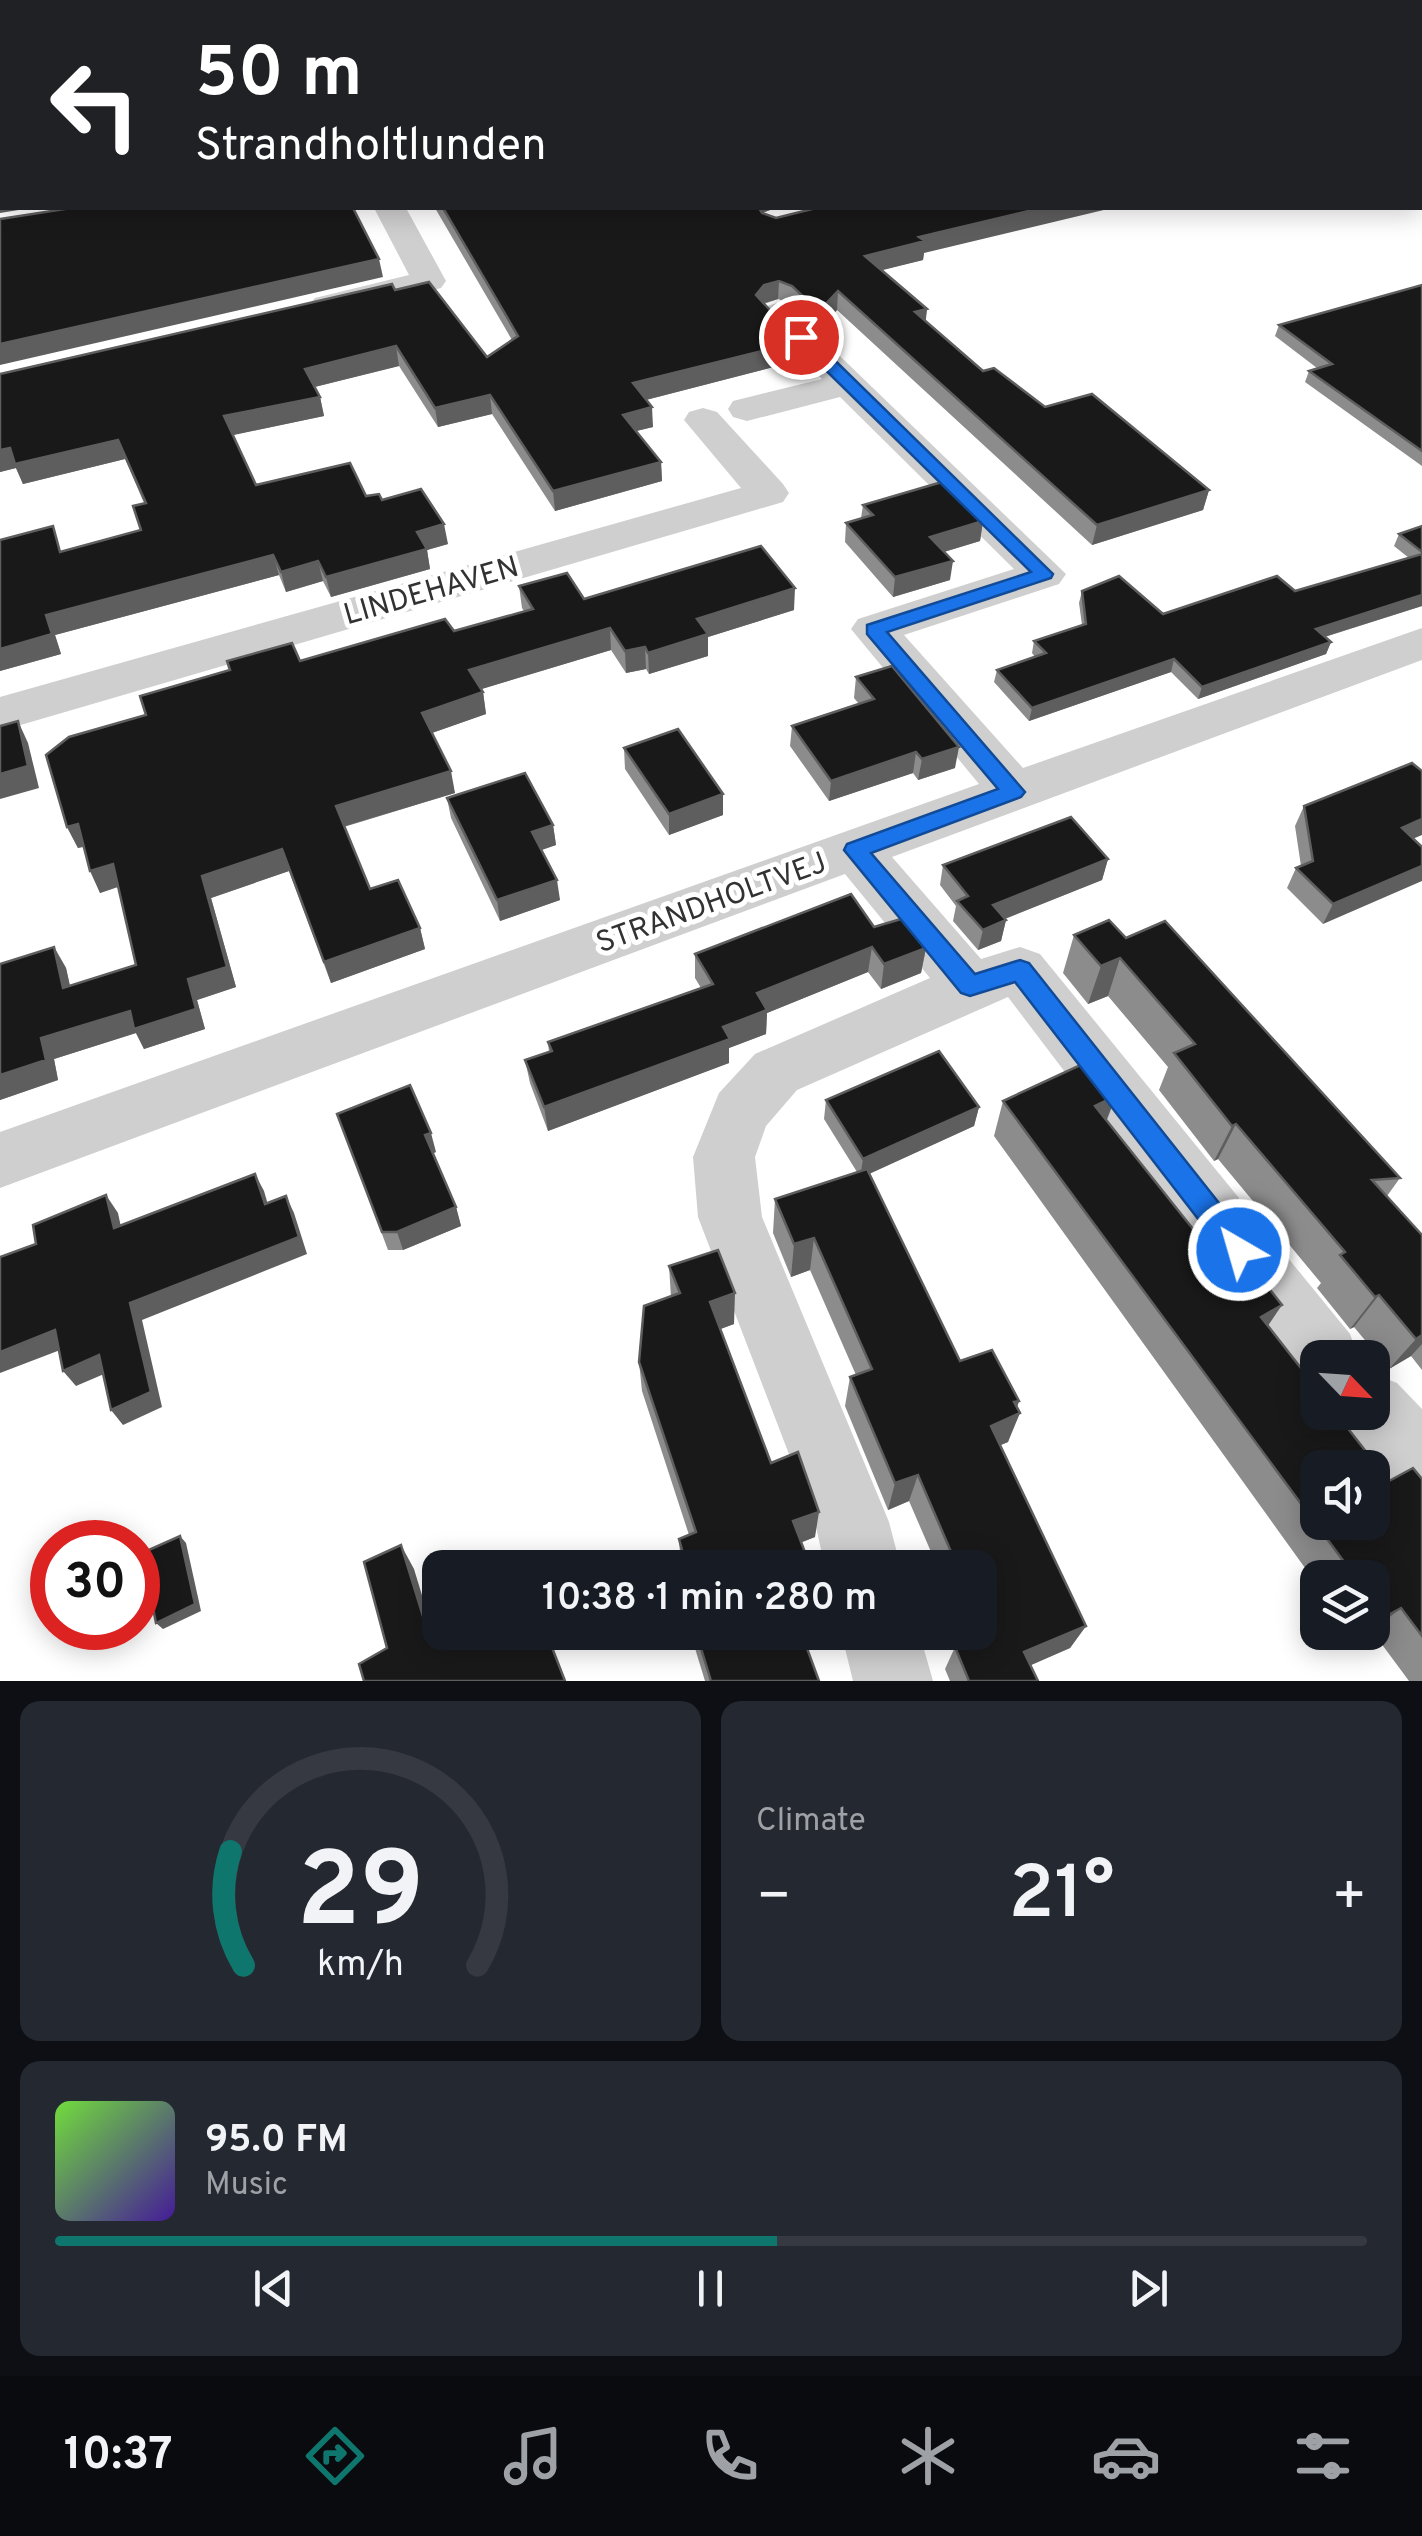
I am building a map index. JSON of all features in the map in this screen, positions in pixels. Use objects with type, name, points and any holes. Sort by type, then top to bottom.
[{"type":"street","points":[[288,314],[430,281],[391,210]]},
{"type":"street","points":[[777,314],[1044,574],[874,629],[1014,792]]},
{"type":"street","points":[[746,409],[848,383]]},
{"type":"street","name":"LINDEHAVEN","points":[[0,714],[768,494],[703,420]]},
{"type":"street","name":"STRANDHOLTVEJ","points":[[0,1160],[1422,644]]},
{"type":"street","points":[[855,850],[970,986]]},
{"type":"street","points":[[859,1550],[852,1522],[730,1218],[724,1157],[741,1112],[776,1072],[970,986],[1020,970],[1311,1340]]},
{"type":"street","points":[[1390,1427],[1422,1461]]},
{"type":"street","points":[[885,1650],[893,1681]]},
{"type":"building","points":[[58,210],[354,210],[379,259],[0,344],[0,219]]},
{"type":"building","points":[[444,210],[760,210],[776,218],[808,210],[1033,210],[919,237],[925,241],[865,256],[927,309],[915,312],[983,371],[994,368],[1045,407],[1092,394],[1209,490],[1097,525],[838,291],[819,311],[792,286],[779,281],[764,285],[756,295],[794,336],[786,345],[633,383],[652,407],[623,415],[661,462],[553,491],[490,395],[435,408],[396,346],[305,369],[320,397],[224,416],[256,485],[350,463],[366,496],[379,494],[382,500],[421,489],[444,524],[417,532],[427,549],[326,577],[318,561],[281,572],[273,555],[46,615],[52,634],[0,649],[0,540],[53,526],[60,552],[141,530],[133,506],[146,503],[118,440],[15,464],[10,448],[0,450],[0,374],[392,284],[395,290],[429,282],[487,357],[518,336]]},
{"type":"building","points":[[1422,285],[1422,451],[1309,371],[1332,364],[1279,325]]},
{"type":"building","points":[[942,482],[983,521],[930,537],[953,561],[895,577],[846,523],[873,515],[863,505]]},
{"type":"building","points":[[1422,526],[1422,552],[1399,534]]},
{"type":"building","points":[[761,546],[795,588],[697,619],[708,634],[648,653],[645,647],[625,651],[610,628],[469,670],[483,692],[422,713],[451,771],[336,806],[370,889],[398,880],[420,928],[324,962],[282,849],[202,876],[227,967],[188,979],[196,1009],[134,1029],[130,1011],[41,1038],[46,1060],[0,1075],[0,964],[54,947],[63,988],[136,965],[113,864],[90,871],[78,824],[67,827],[46,755],[69,737],[146,715],[140,696],[230,670],[227,661],[292,643],[300,661],[445,619],[454,631],[533,609],[519,586],[567,573],[584,599]]},
{"type":"building","points":[[1422,554],[1422,595],[1316,629],[1331,642],[1202,687],[1174,659],[1032,708],[997,670],[1046,653],[1034,641],[1086,624],[1082,591],[1119,576],[1163,614],[1277,576],[1295,591]]},
{"type":"building","points":[[892,666],[959,747],[922,759],[916,752],[831,781],[792,726],[874,699],[856,677]]},
{"type":"building","points":[[18,721],[28,766],[0,774],[0,726]]},
{"type":"building","points":[[678,729],[723,794],[669,814],[624,748]]},
{"type":"building","points":[[1412,763],[1422,771],[1422,819],[1402,828],[1422,847],[1422,866],[1333,904],[1296,868],[1313,861],[1304,806]]},
{"type":"building","points":[[525,773],[553,825],[532,832],[557,880],[497,900],[447,798]]},
{"type":"building","points":[[1071,817],[1108,859],[993,905],[1006,920],[983,930],[957,901],[968,896],[943,865]]},
{"type":"building","points":[[851,894],[874,927],[901,919],[926,948],[884,964],[872,947],[757,993],[767,1010],[723,1027],[730,1039],[544,1107],[525,1060],[552,1051],[548,1042],[713,984],[695,954]]},
{"type":"building","points":[[1109,920],[1126,938],[1165,921],[1400,1178],[1372,1180],[1422,1235],[1422,1335],[1416,1339],[1379,1295],[1375,1297],[1340,1255],[1345,1252],[1236,1124],[1232,1126],[1174,1053],[1195,1044],[1120,958],[1101,966],[1074,935]]},
{"type":"building","points":[[939,1051],[979,1107],[863,1159],[826,1100]]},
{"type":"building","points":[[1089,1061],[1116,1096],[1095,1106],[1193,1229],[1214,1219],[1282,1305],[1261,1317],[1300,1367],[1300,1430],[1349,1430],[1365,1450],[1300,1450],[1300,1502],[1003,1101]]},
{"type":"building","points":[[410,1085],[431,1133],[425,1135],[456,1207],[397,1232],[382,1232],[337,1114]]},
{"type":"building","points":[[867,1169],[960,1361],[992,1350],[1019,1401],[1014,1402],[1020,1413],[991,1426],[1086,1626],[1024,1652],[1038,1681],[969,1681],[956,1650],[997,1650],[997,1550],[950,1550],[918,1475],[895,1483],[850,1377],[872,1369],[814,1238],[794,1244],[775,1199]]},
{"type":"building","points":[[255,1174],[265,1204],[286,1196],[299,1237],[130,1303],[151,1392],[111,1410],[99,1355],[63,1371],[55,1330],[0,1352],[0,1257],[36,1244],[33,1225],[106,1195],[114,1228]]},
{"type":"building","points":[[718,1250],[735,1293],[710,1302],[771,1463],[798,1452],[819,1512],[793,1521],[804,1550],[682,1550],[679,1539],[696,1532],[639,1362],[644,1306],[680,1293],[669,1266]]},
{"type":"building","points":[[1413,1468],[1422,1479],[1422,1636],[1401,1608],[1390,1614],[1390,1560],[1343,1560],[1328,1540],[1390,1540],[1390,1480]]},
{"type":"building","points":[[180,1536],[195,1604],[160,1621],[160,1545]]},
{"type":"building","points":[[401,1545],[422,1613],[422,1650],[553,1650],[565,1681],[364,1681],[359,1664],[387,1648],[364,1562]]},
{"type":"building","points":[[702,1650],[808,1650],[819,1681],[711,1681]]},
{"type":"route","points":[[801,337],[1044,574],[874,629],[1014,792],[855,850],[970,986],[1020,970],[1239,1250]]}]
